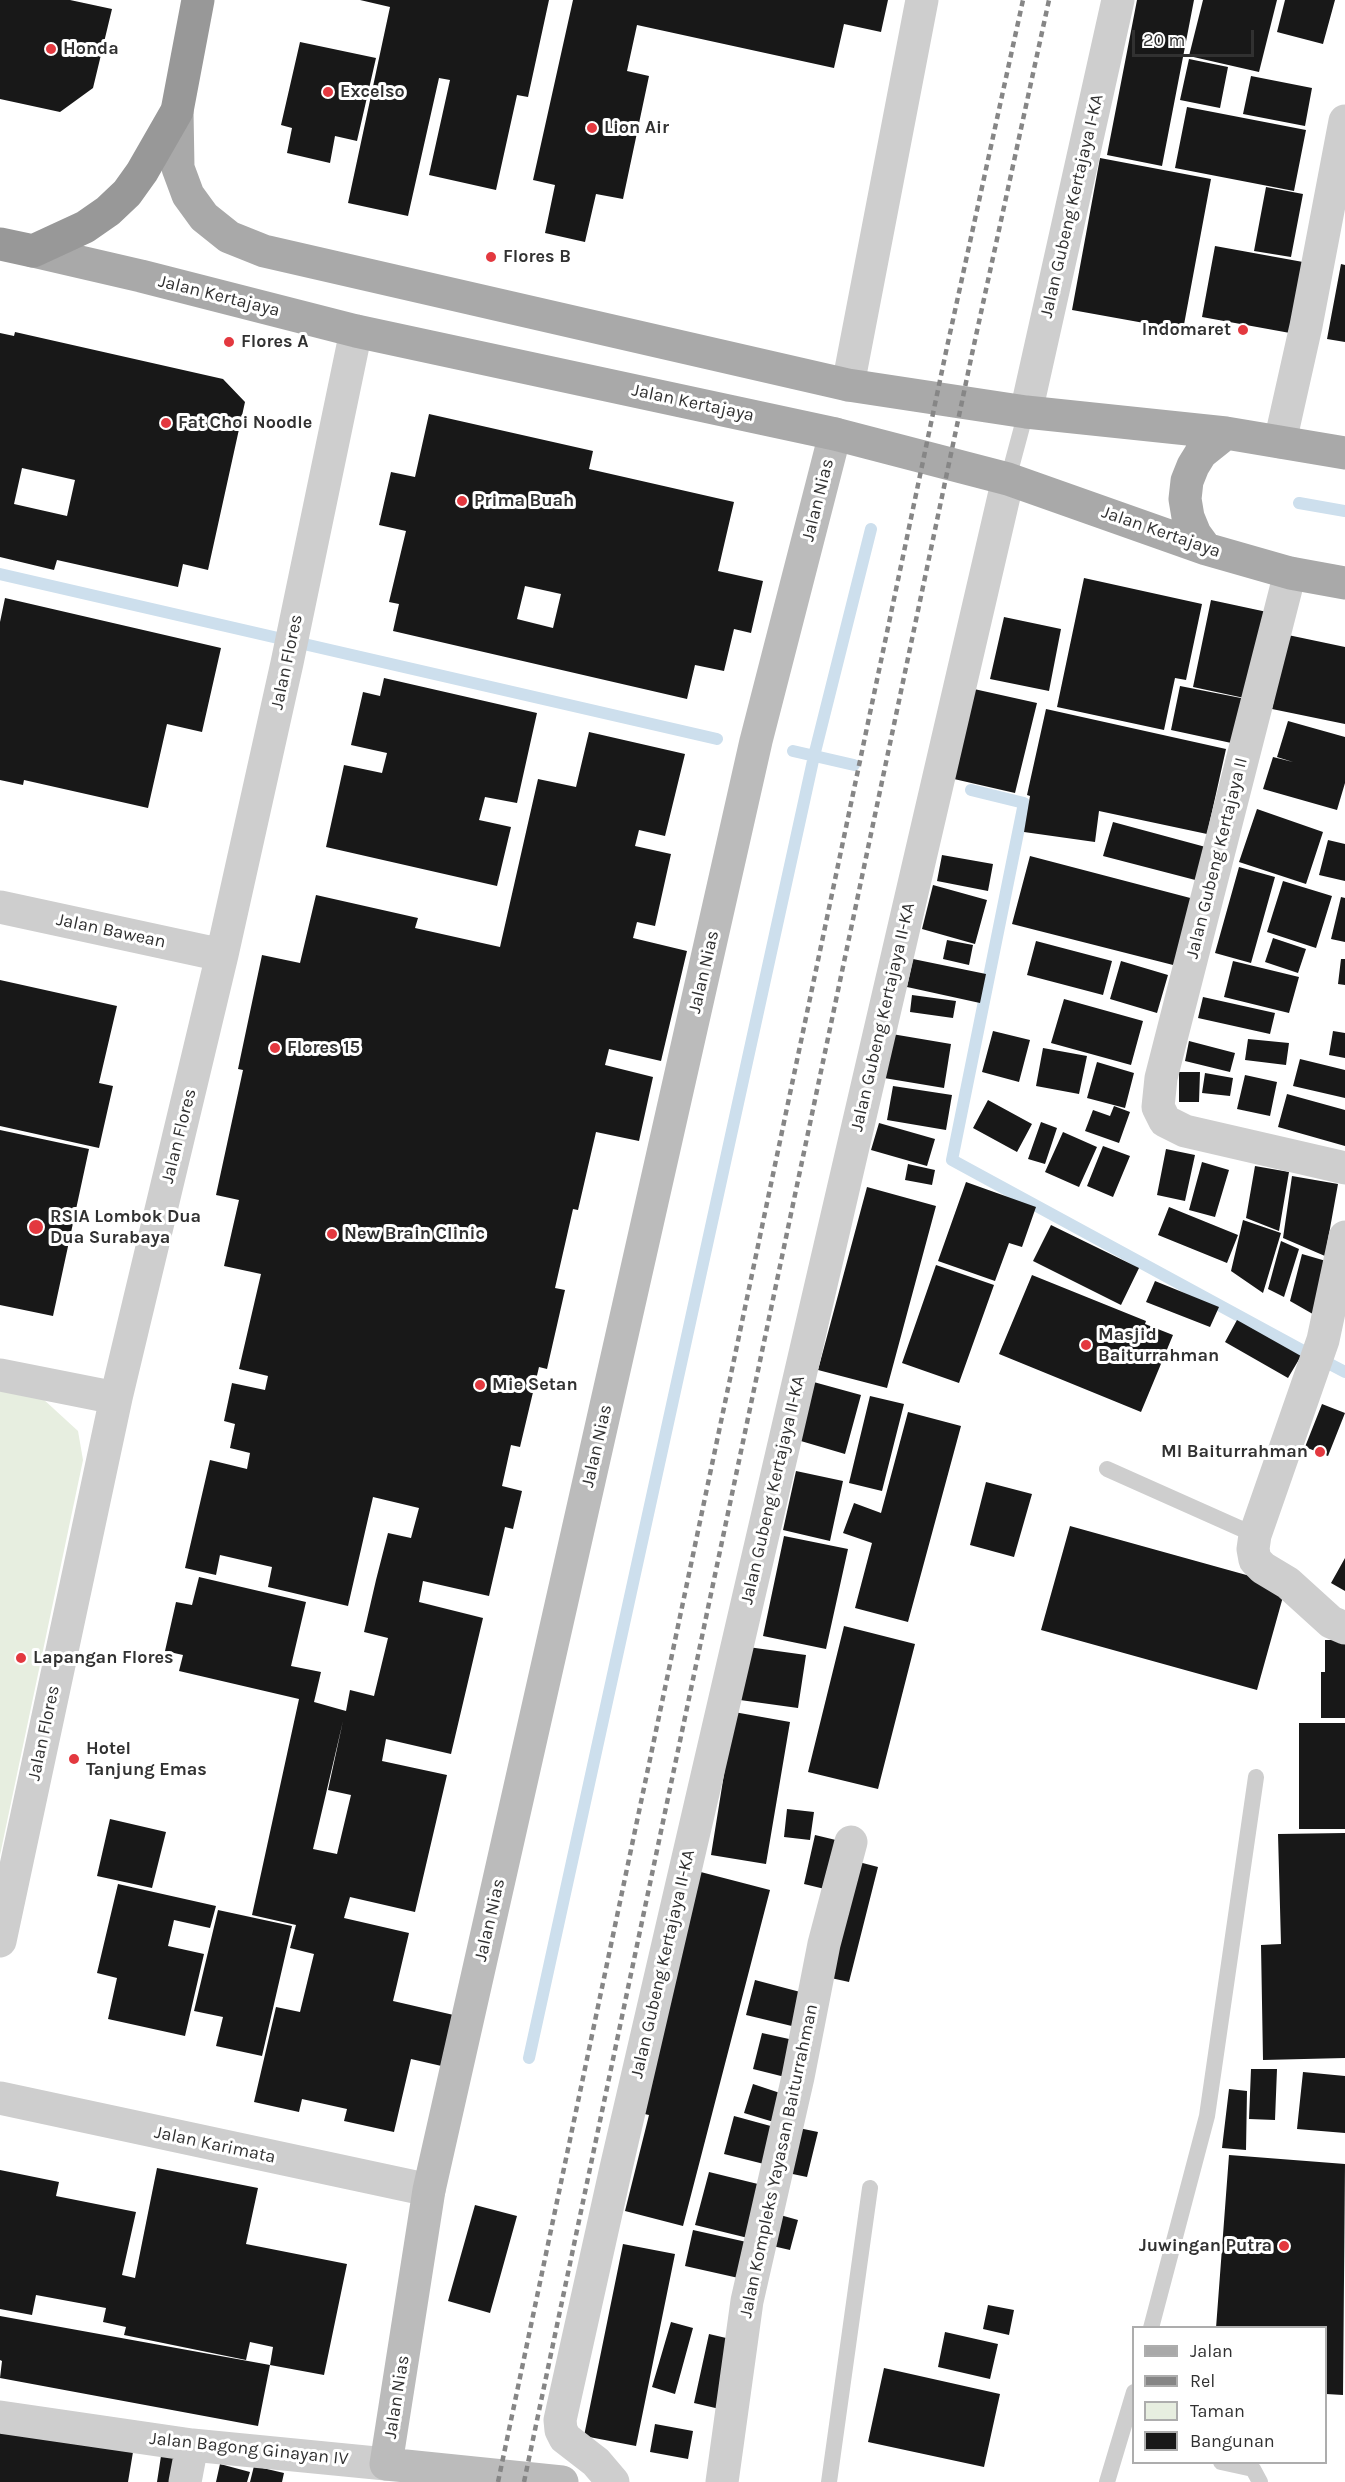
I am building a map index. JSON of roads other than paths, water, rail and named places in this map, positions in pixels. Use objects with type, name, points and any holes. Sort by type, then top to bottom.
[{"type":"highway","points":[[0,244],[33,251],[85,227],[108,211],[127,193],[142,172],[177,111],[198,0]]},
{"type":"main road","points":[[177,111],[178,168],[188,195],[204,217],[229,237],[264,251],[848,385],[1026,412],[1226,433],[1345,453]]},
{"type":"main road","name":"Jalan Kertajaya","points":[[33,251],[356,331],[835,434],[1008,479],[1206,549],[1286,588],[1345,583]]},
{"type":"main road","points":[[1206,549],[1195,534],[1188,517],[1185,499],[1187,481],[1201,453],[1226,433]]},
{"type":"street","points":[[848,385],[922,0]]},
{"type":"street","name":"Jalan Gubeng Kertajaya I-KA","points":[[1026,412],[1118,0]]},
{"type":"street","points":[[1280,442],[1306,326],[1345,121]]},
{"type":"street","name":"Jalan Flores","points":[[0,1941],[116,1398],[222,955],[287,663],[356,331]]},
{"type":"street","name":"Jalan Nias","points":[[386,2464],[429,2190],[756,741],[835,434]]},
{"type":"street","name":"Jalan Gubeng Kertajaya II-KA","points":[[614,2482],[596,2462],[565,2438],[560,2420],[621,2144],[1008,479]]},
{"type":"street","name":"Jalan Gubeng Kertajaya II","points":[[1286,588],[1161,1078],[1158,1107],[1165,1121],[1185,1131],[1345,1168]]},
{"type":"street","name":"Jalan Bawean","points":[[0,907],[222,955]]},
{"type":"street","points":[[1345,1237],[1323,1340],[1255,1535],[1253,1549],[1255,1560],[1263,1568],[1288,1583],[1332,1622],[1345,1628]]},
{"type":"street","points":[[0,1375],[116,1398]]},
{"type":"street","name":"Jalan Kompleks Yayasan Baiturrahman","points":[[722,2482],[747,2301],[798,2077],[824,1944],[851,1842]]},
{"type":"street","name":"Jalan Karimata","points":[[0,2098],[429,2190]]},
{"type":"street","name":"Jalan Bagong Ginayan IV","points":[[0,2417],[192,2445],[553,2482]]},
{"type":"street","points":[[185,2482],[192,2445]]},
{"type":"lane","points":[[1008,479],[1026,412]]},
{"type":"lane","points":[[1107,1469],[1255,1535]]},
{"type":"lane","points":[[1152,2326],[1207,2116],[1256,1777]]},
{"type":"lane","points":[[829,2482],[870,2188]]},
{"type":"lane","points":[[1107,2482],[1127,2445],[1132,2407]]},
{"type":"lane","points":[[1226,2464],[1253,2469],[1260,2482]]},
{"type":"waterway","points":[[1299,503],[1345,511]]},
{"type":"waterway","points":[[529,2058],[814,756],[871,529]]},
{"type":"waterway","points":[[0,574],[717,739]]},
{"type":"waterway","points":[[793,751],[854,765]]},
{"type":"waterway","points":[[971,790],[1024,803],[952,1160],[1309,1354]]},
{"type":"waterway","points":[[1324,1361],[1345,1372]]},
{"type":"railway","points":[[498,2482],[947,347],[1023,0]]},
{"type":"railway","points":[[524,2482],[972,354],[1049,0]]},
{"type":"place","name":"Honda","points":[[51,49]]},
{"type":"place","name":"Excelso","points":[[328,92]]},
{"type":"place","name":"Lion Air","points":[[592,128]]},
{"type":"place","name":"Flores B","points":[[491,257]]},
{"type":"place","name":"Indomaret","points":[[1243,330]]},
{"type":"place","name":"Flores A","points":[[229,342]]},
{"type":"place","name":"Fat Choi Noodle","points":[[166,423]]},
{"type":"place","name":"Prima Buah","points":[[462,501]]},
{"type":"place","name":"Flores 15","points":[[275,1048]]},
{"type":"place","name":"RSIA Lombok Dua Dua Surabaya","points":[[36,1227]]},
{"type":"place","name":"New Brain Clinic","points":[[332,1234]]},
{"type":"place","name":"Masjid Baiturrahman","points":[[1086,1345]]},
{"type":"place","name":"Mie Setan","points":[[480,1385]]},
{"type":"place","name":"MI Baiturrahman","points":[[1320,1452]]},
{"type":"place","name":"Lapangan Flores","points":[[21,1658]]},
{"type":"place","name":"Hotel Tanjung Emas","points":[[74,1759]]},
{"type":"place","name":"Juwingan Putra","points":[[1284,2246]]}]
